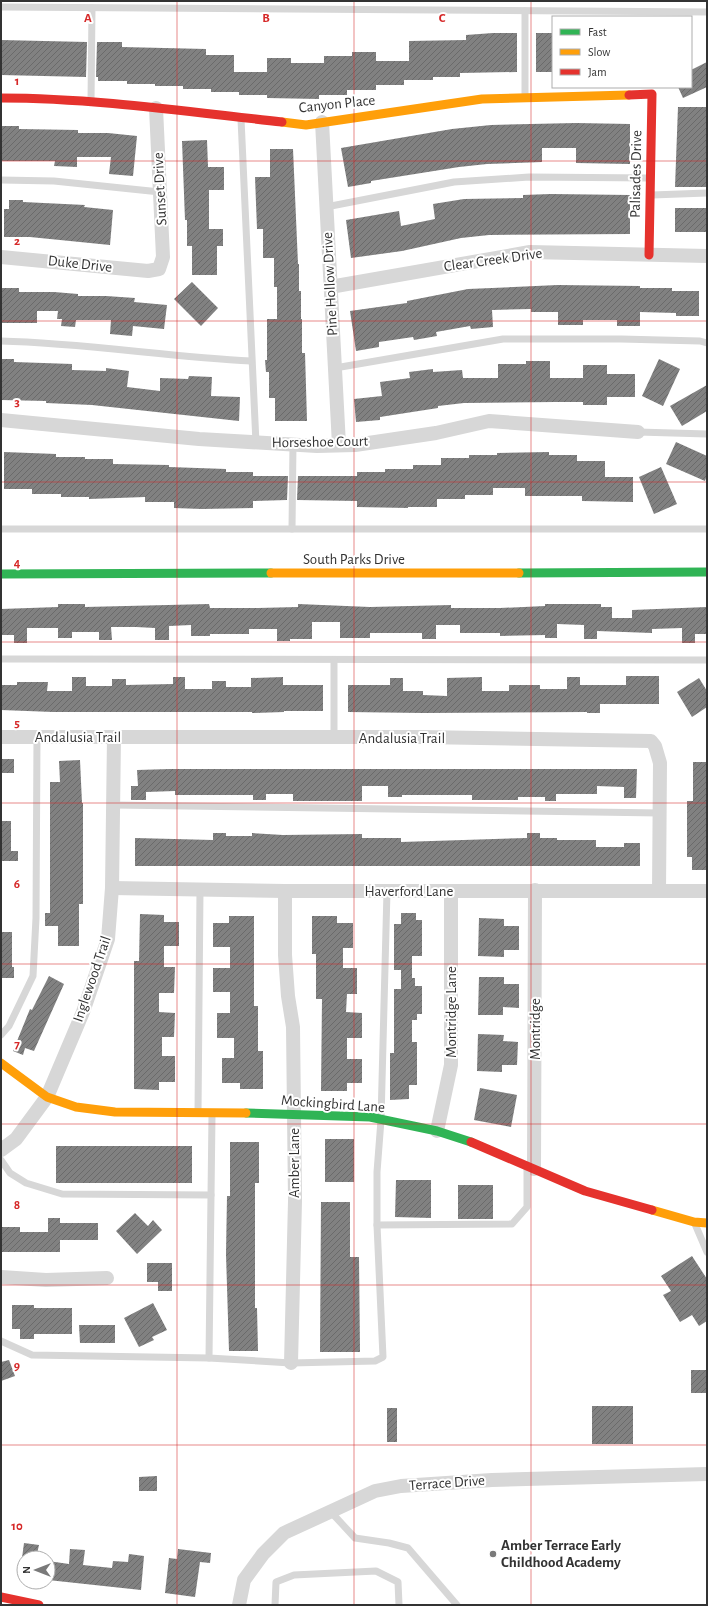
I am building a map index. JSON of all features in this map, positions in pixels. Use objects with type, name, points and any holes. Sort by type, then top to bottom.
[{"type":"street","name":"Canyon Place","points":[[1,98],[24,98],[156,108],[306,125],[482,99],[652,94]]},
{"type":"street","name":"Palisades Drive","points":[[649,255],[652,94]]},
{"type":"street","name":"Sunset Drive","points":[[156,108],[163,256],[159,269]]},
{"type":"street","name":"Pine Hollow Drive","points":[[322,122],[339,445]]},
{"type":"street","name":"Clear Creek Drive","points":[[330,287],[530,252],[707,256]]},
{"type":"street","name":"Duke Drive","points":[[1,257],[148,271],[159,269]]},
{"type":"street","name":"Horseshoe Court","points":[[1,420],[199,439],[339,445],[355,445],[436,433],[489,421],[638,432]]},
{"type":"street","name":"South Parks Drive","points":[[1,574],[707,572]]},
{"type":"street","name":"Andalusia Trail","points":[[1,737],[334,737],[651,741],[655,746],[660,763],[659,891]]},
{"type":"street","name":"Inglewood Trail","points":[[1,1150],[16,1138],[47,1097],[83,1012],[108,939],[112,888],[114,737]]},
{"type":"street","name":"Haverford Lane","points":[[112,888],[285,891],[707,890]]},
{"type":"street","name":"Montridge","points":[[530,1167],[535,890]]},
{"type":"street","name":"Amber Lane","points":[[285,891],[285,955],[288,996],[293,1027],[295,1201],[291,1363]]},
{"type":"street","name":"Montridge Lane","points":[[437,1131],[451,1066],[450,891]]},
{"type":"street","name":"Mockingbird Lane","points":[[1,1063],[47,1097],[76,1106],[115,1112],[294,1114],[370,1117],[437,1131],[488,1148],[585,1191],[694,1222],[707,1223]]},
{"type":"street","points":[[1,1277],[46,1280],[107,1278]]},
{"type":"street","name":"Terrace Drive","points":[[240,1605],[244,1580],[263,1554],[284,1533],[375,1491],[401,1486],[492,1480],[707,1474]]},
{"type":"street","points":[[1,1597],[39,1605]]},
{"type":"lane","points":[[1,7],[707,12]]},
{"type":"lane","points":[[91,103],[92,8]]},
{"type":"lane","points":[[525,11],[526,97]]},
{"type":"lane","points":[[241,117],[251,361],[256,442]]},
{"type":"lane","points":[[326,207],[454,182],[529,177],[650,178]]},
{"type":"lane","points":[[1,180],[54,181],[160,192]]},
{"type":"lane","points":[[650,195],[707,193]]},
{"type":"lane","points":[[335,368],[503,339],[621,339],[700,341],[707,343]]},
{"type":"lane","points":[[1,341],[40,342],[196,358],[251,361]]},
{"type":"lane","points":[[638,432],[707,434]]},
{"type":"lane","points":[[292,529],[293,444]]},
{"type":"lane","points":[[1,529],[707,529]]},
{"type":"lane","points":[[1,659],[707,660]]},
{"type":"lane","points":[[334,660],[334,737]]},
{"type":"lane","points":[[1,1035],[12,1021],[33,976],[36,918],[37,737]]},
{"type":"lane","points":[[113,804],[660,813]]},
{"type":"lane","points":[[198,1113],[200,890]]},
{"type":"lane","points":[[1,1341],[32,1356],[209,1358],[291,1363],[375,1361],[383,1357],[377,1225],[377,1172],[381,1120],[387,891]]},
{"type":"lane","points":[[209,1358],[212,1113]]},
{"type":"lane","points":[[1,1160],[10,1173],[26,1183],[62,1194],[211,1195]]},
{"type":"lane","points":[[377,1225],[512,1224],[527,1207],[530,1167]]},
{"type":"lane","points":[[694,1222],[707,1252]]},
{"type":"lane","points":[[330,1511],[355,1538],[389,1543],[408,1548],[458,1605]]},
{"type":"lane","points":[[275,1605],[276,1582],[294,1575],[376,1571],[398,1582],[399,1605]]},
{"type":"building","points":[[517,33],[517,72],[460,73],[460,77],[433,77],[433,80],[404,80],[404,85],[376,85],[376,90],[347,90],[347,95],[319,95],[319,99],[267,98],[267,95],[239,95],[239,92],[211,92],[211,89],[183,89],[183,86],[127,84],[127,81],[98,81],[98,77],[96,77],[97,42],[122,42],[122,47],[206,49],[206,55],[234,55],[234,72],[267,72],[267,58],[291,58],[291,63],[324,63],[324,56],[352,56],[352,52],[376,52],[376,61],[409,61],[409,41],[466,40],[466,35]]},
{"type":"building","points":[[536,33],[552,33],[552,72],[536,72]]},
{"type":"building","points":[[1,40],[87,42],[86,77],[1,75]]},
{"type":"building","points":[[707,62],[707,87],[683,98],[678,88],[692,88],[692,70]]},
{"type":"building","points":[[678,107],[707,107],[707,187],[675,187]]},
{"type":"building","points":[[576,123],[630,124],[630,164],[576,163],[576,148],[542,148],[542,162],[487,164],[459,167],[371,181],[371,183],[348,187],[341,148],[452,129],[491,125]]},
{"type":"building","points":[[1,126],[19,126],[19,129],[78,130],[78,133],[108,133],[137,136],[133,176],[109,174],[111,157],[77,157],[77,167],[54,166],[55,161],[1,161]]},
{"type":"building","points":[[207,140],[208,167],[224,167],[224,190],[209,190],[209,229],[223,229],[223,246],[217,246],[217,275],[192,275],[192,246],[187,246],[187,220],[185,220],[182,141]]},
{"type":"building","points":[[270,149],[293,149],[299,291],[301,291],[302,353],[305,353],[307,421],[275,421],[275,398],[269,398],[269,372],[266,372],[265,360],[267,360],[267,319],[277,319],[277,287],[274,287],[274,258],[263,258],[263,229],[257,229],[255,177],[270,177]]},
{"type":"building","points":[[523,195],[630,195],[630,234],[489,235],[461,238],[402,251],[351,258],[346,220],[399,211],[401,226],[435,219],[433,204],[464,199],[523,198]]},
{"type":"building","points":[[9,200],[85,205],[84,207],[113,210],[110,245],[30,237],[4,237],[4,209],[9,209]]},
{"type":"building","points":[[675,208],[707,208],[707,232],[675,232]]},
{"type":"building","points":[[192,282],[218,308],[201,326],[174,299]]},
{"type":"building","points":[[558,285],[640,286],[640,288],[672,288],[672,291],[699,291],[699,316],[676,316],[676,313],[640,312],[640,326],[617,326],[617,320],[583,320],[583,325],[558,325],[558,312],[531,312],[531,309],[492,310],[493,327],[471,329],[470,326],[436,332],[437,336],[414,340],[413,337],[379,342],[379,347],[356,351],[350,311],[407,303],[407,301],[468,289]]},
{"type":"building","points":[[1,288],[19,288],[19,292],[54,292],[78,294],[78,296],[135,298],[134,302],[167,305],[164,329],[133,326],[132,336],[110,334],[111,320],[76,320],[75,327],[61,326],[62,319],[57,319],[58,311],[37,311],[37,323],[1,323]]},
{"type":"building","points":[[1,359],[14,359],[14,362],[72,364],[72,370],[106,371],[106,368],[129,371],[127,387],[160,391],[160,378],[188,379],[189,376],[212,377],[211,396],[240,397],[239,421],[92,405],[46,403],[46,401],[1,400]]},
{"type":"building","points":[[659,359],[680,369],[663,406],[642,396]]},
{"type":"building","points":[[526,361],[550,361],[550,378],[583,378],[583,365],[607,365],[607,374],[635,374],[635,397],[607,397],[607,405],[583,405],[583,402],[464,403],[438,406],[438,408],[380,417],[380,420],[356,422],[354,399],[382,396],[380,382],[410,378],[409,372],[433,369],[433,372],[462,370],[463,378],[498,378],[498,364],[526,364]]},
{"type":"building","points":[[707,385],[707,411],[682,426],[670,406]]},
{"type":"building","points":[[676,442],[707,456],[707,475],[705,481],[666,464]]},
{"type":"building","points":[[4,452],[56,454],[56,457],[85,457],[85,459],[113,459],[113,464],[169,465],[169,467],[226,469],[226,472],[253,472],[253,476],[288,476],[287,500],[253,501],[253,508],[202,509],[174,508],[174,502],[145,502],[145,497],[89,499],[89,497],[61,497],[61,494],[32,494],[32,489],[4,489]]},
{"type":"building","points":[[549,452],[549,455],[577,455],[577,461],[605,461],[605,477],[633,477],[633,502],[582,501],[582,496],[525,496],[525,488],[493,488],[493,495],[465,495],[465,499],[437,499],[437,507],[357,507],[357,501],[297,500],[298,476],[357,476],[357,472],[385,472],[385,469],[413,469],[413,465],[441,465],[441,458],[469,458],[469,455],[497,455],[497,453]]},
{"type":"building","points":[[661,467],[677,504],[654,514],[639,477]]},
{"type":"building","points":[[58,604],[85,604],[85,607],[209,604],[210,608],[258,608],[298,607],[298,604],[370,607],[451,605],[451,608],[500,608],[545,606],[545,604],[601,604],[601,607],[612,607],[612,618],[632,618],[632,610],[707,607],[707,634],[695,634],[695,643],[682,643],[682,628],[652,629],[652,633],[597,631],[597,639],[584,639],[584,625],[557,624],[557,638],[545,638],[545,635],[500,636],[500,633],[460,633],[460,625],[436,625],[436,639],[422,639],[422,633],[370,633],[370,638],[340,638],[340,622],[312,622],[312,639],[290,639],[290,641],[277,641],[277,629],[249,629],[249,634],[210,634],[210,636],[191,636],[191,625],[169,626],[169,640],[155,640],[155,628],[136,627],[111,627],[112,640],[99,640],[99,632],[72,632],[72,638],[58,638],[58,628],[27,628],[27,643],[14,643],[14,635],[1,635],[1,609],[58,607]]},
{"type":"building","points":[[626,676],[659,676],[659,704],[600,704],[600,713],[348,712],[348,685],[390,685],[390,678],[403,678],[403,691],[423,691],[423,695],[447,696],[447,678],[482,677],[482,691],[509,691],[509,685],[540,685],[540,689],[567,689],[567,677],[580,677],[580,685],[626,685]]},
{"type":"building","points":[[72,677],[86,677],[86,686],[112,686],[112,679],[126,679],[126,685],[173,684],[173,677],[185,677],[185,689],[212,689],[212,681],[226,681],[226,687],[251,687],[251,678],[283,677],[283,685],[323,685],[323,711],[252,713],[53,712],[1,710],[1,685],[17,685],[17,682],[48,682],[47,691],[72,691]]},
{"type":"building","points":[[699,678],[707,691],[707,707],[692,717],[677,692]]},
{"type":"building","points":[[1,759],[14,759],[14,773],[1,773]]},
{"type":"building","points":[[80,760],[83,803],[83,904],[79,904],[79,946],[58,946],[58,926],[45,926],[45,913],[50,913],[50,782],[60,782],[59,761]]},
{"type":"building","points":[[693,762],[707,762],[707,870],[692,870],[692,857],[687,857],[687,801],[693,801]]},
{"type":"building","points":[[637,769],[636,798],[624,798],[624,787],[597,786],[597,794],[556,794],[556,801],[545,801],[545,797],[518,797],[518,800],[472,800],[472,795],[402,795],[402,797],[388,797],[388,786],[362,786],[362,801],[293,801],[293,794],[266,794],[266,800],[253,800],[253,795],[175,795],[175,791],[146,792],[146,800],[131,800],[131,786],[138,786],[137,770]]},
{"type":"building","points":[[1,821],[11,821],[11,851],[18,851],[18,861],[1,861]]},
{"type":"building","points":[[213,833],[226,833],[226,836],[252,836],[252,833],[283,835],[362,834],[362,838],[401,838],[401,842],[527,838],[527,833],[540,833],[540,838],[557,838],[557,840],[596,840],[596,847],[624,847],[624,843],[640,843],[640,866],[135,866],[135,838],[213,840]]},
{"type":"building","points":[[401,913],[416,913],[416,920],[422,920],[422,956],[412,956],[412,978],[415,978],[415,986],[422,986],[422,1014],[417,1014],[417,1020],[412,1020],[412,1042],[417,1042],[417,1085],[409,1085],[409,1099],[390,1100],[390,1053],[394,1053],[394,989],[401,989],[401,970],[394,970],[394,924],[401,924]]},
{"type":"building","points":[[140,914],[164,915],[164,922],[179,922],[179,946],[164,946],[164,967],[175,967],[174,993],[159,993],[159,1012],[175,1013],[174,1037],[162,1037],[162,1056],[175,1056],[175,1082],[159,1082],[159,1090],[134,1089],[134,961],[139,961]]},
{"type":"building","points":[[229,916],[254,916],[254,1006],[258,1006],[258,1051],[263,1051],[263,1089],[240,1089],[240,1083],[222,1083],[222,1058],[234,1058],[234,1038],[217,1038],[217,1013],[230,1013],[230,992],[213,992],[213,968],[230,968],[230,947],[213,947],[213,923],[229,923]]},
{"type":"building","points":[[312,916],[337,916],[337,923],[353,923],[353,948],[343,948],[343,968],[357,968],[357,994],[347,994],[346,1012],[362,1013],[362,1038],[347,1038],[347,1059],[362,1059],[362,1083],[347,1083],[347,1091],[321,1091],[322,999],[316,999],[316,954],[312,954]]},
{"type":"building","points":[[479,918],[504,919],[504,926],[519,926],[519,950],[504,950],[504,957],[478,956]]},
{"type":"building","points":[[1,932],[12,932],[12,967],[14,967],[14,978],[1,978]]},
{"type":"building","points":[[49,976],[64,984],[34,1051],[25,1048],[23,1055],[13,1051],[30,1009],[32,1010]]},
{"type":"building","points":[[479,977],[504,977],[504,984],[519,984],[519,1008],[503,1007],[503,1015],[478,1015]]},
{"type":"building","points":[[478,1034],[504,1035],[503,1041],[518,1042],[517,1065],[502,1065],[502,1072],[477,1071]]},
{"type":"building","points":[[480,1088],[517,1095],[511,1127],[474,1120]]},
{"type":"building","points":[[325,1139],[354,1139],[354,1182],[325,1182]]},
{"type":"building","points":[[230,1142],[259,1142],[259,1183],[255,1183],[255,1308],[257,1308],[258,1351],[229,1351],[226,1254],[227,1196],[230,1196]]},
{"type":"building","points":[[56,1146],[192,1146],[192,1183],[56,1183]]},
{"type":"building","points":[[396,1180],[431,1180],[431,1218],[395,1217]]},
{"type":"building","points":[[458,1185],[493,1185],[493,1219],[458,1219]]},
{"type":"building","points":[[321,1202],[350,1202],[350,1257],[359,1257],[360,1352],[320,1352]]},
{"type":"building","points":[[135,1213],[148,1226],[153,1220],[162,1230],[137,1254],[116,1231]]},
{"type":"building","points":[[48,1218],[60,1218],[60,1223],[98,1223],[98,1240],[60,1240],[60,1252],[1,1252],[1,1227],[20,1227],[20,1232],[48,1232]]},
{"type":"building","points":[[692,1256],[707,1279],[707,1321],[699,1326],[692,1315],[680,1322],[663,1295],[671,1291],[661,1276]]},
{"type":"building","points":[[147,1263],[172,1263],[172,1291],[158,1291],[158,1282],[147,1282]]},
{"type":"building","points":[[153,1303],[167,1330],[152,1337],[154,1340],[139,1347],[124,1318]]},
{"type":"building","points":[[12,1305],[34,1305],[34,1308],[72,1308],[72,1334],[34,1334],[34,1339],[20,1339],[20,1329],[12,1329]]},
{"type":"building","points":[[79,1325],[115,1325],[115,1343],[80,1343]]},
{"type":"building","points":[[9,1360],[15,1376],[1,1381],[1,1362]]},
{"type":"building","points":[[691,1370],[707,1370],[707,1393],[691,1393]]},
{"type":"building","points":[[592,1406],[633,1406],[633,1444],[592,1444]]},
{"type":"building","points":[[387,1408],[397,1408],[397,1442],[387,1442]]},
{"type":"building","points":[[157,1476],[157,1491],[139,1491],[139,1477]]},
{"type":"building","points":[[24,1543],[39,1545],[38,1550],[23,1550]]},
{"type":"building","points":[[70,1549],[85,1550],[83,1565],[112,1568],[113,1561],[128,1562],[129,1554],[144,1556],[141,1590],[56,1581],[56,1562],[69,1564]]},
{"type":"building","points":[[178,1549],[211,1553],[210,1563],[200,1562],[195,1597],[165,1593],[169,1558],[177,1559]]},
{"type":"traffic: fast","points":[[519,573],[707,572]]},
{"type":"traffic: fast","points":[[1,574],[271,573]]},
{"type":"traffic: fast","points":[[246,1113],[370,1117],[437,1131],[471,1142]]},
{"type":"traffic: slow","points":[[282,122],[306,125],[482,99],[629,95]]},
{"type":"traffic: slow","points":[[271,573],[519,573]]},
{"type":"traffic: slow","points":[[1,1063],[47,1097],[76,1107],[115,1112],[246,1113]]},
{"type":"traffic: slow","points":[[652,1210],[694,1222],[707,1223]]},
{"type":"traffic: jam","points":[[629,95],[652,94],[649,255]]},
{"type":"traffic: jam","points":[[1,98],[71,100],[107,103],[282,122]]},
{"type":"traffic: jam","points":[[471,1142],[585,1191],[652,1210]]},
{"type":"traffic: jam","points":[[1,1597],[39,1605]]},
{"type":"place","name":"Amber Terrace Early Childhood Academy","points":[[493,1554]]}]
